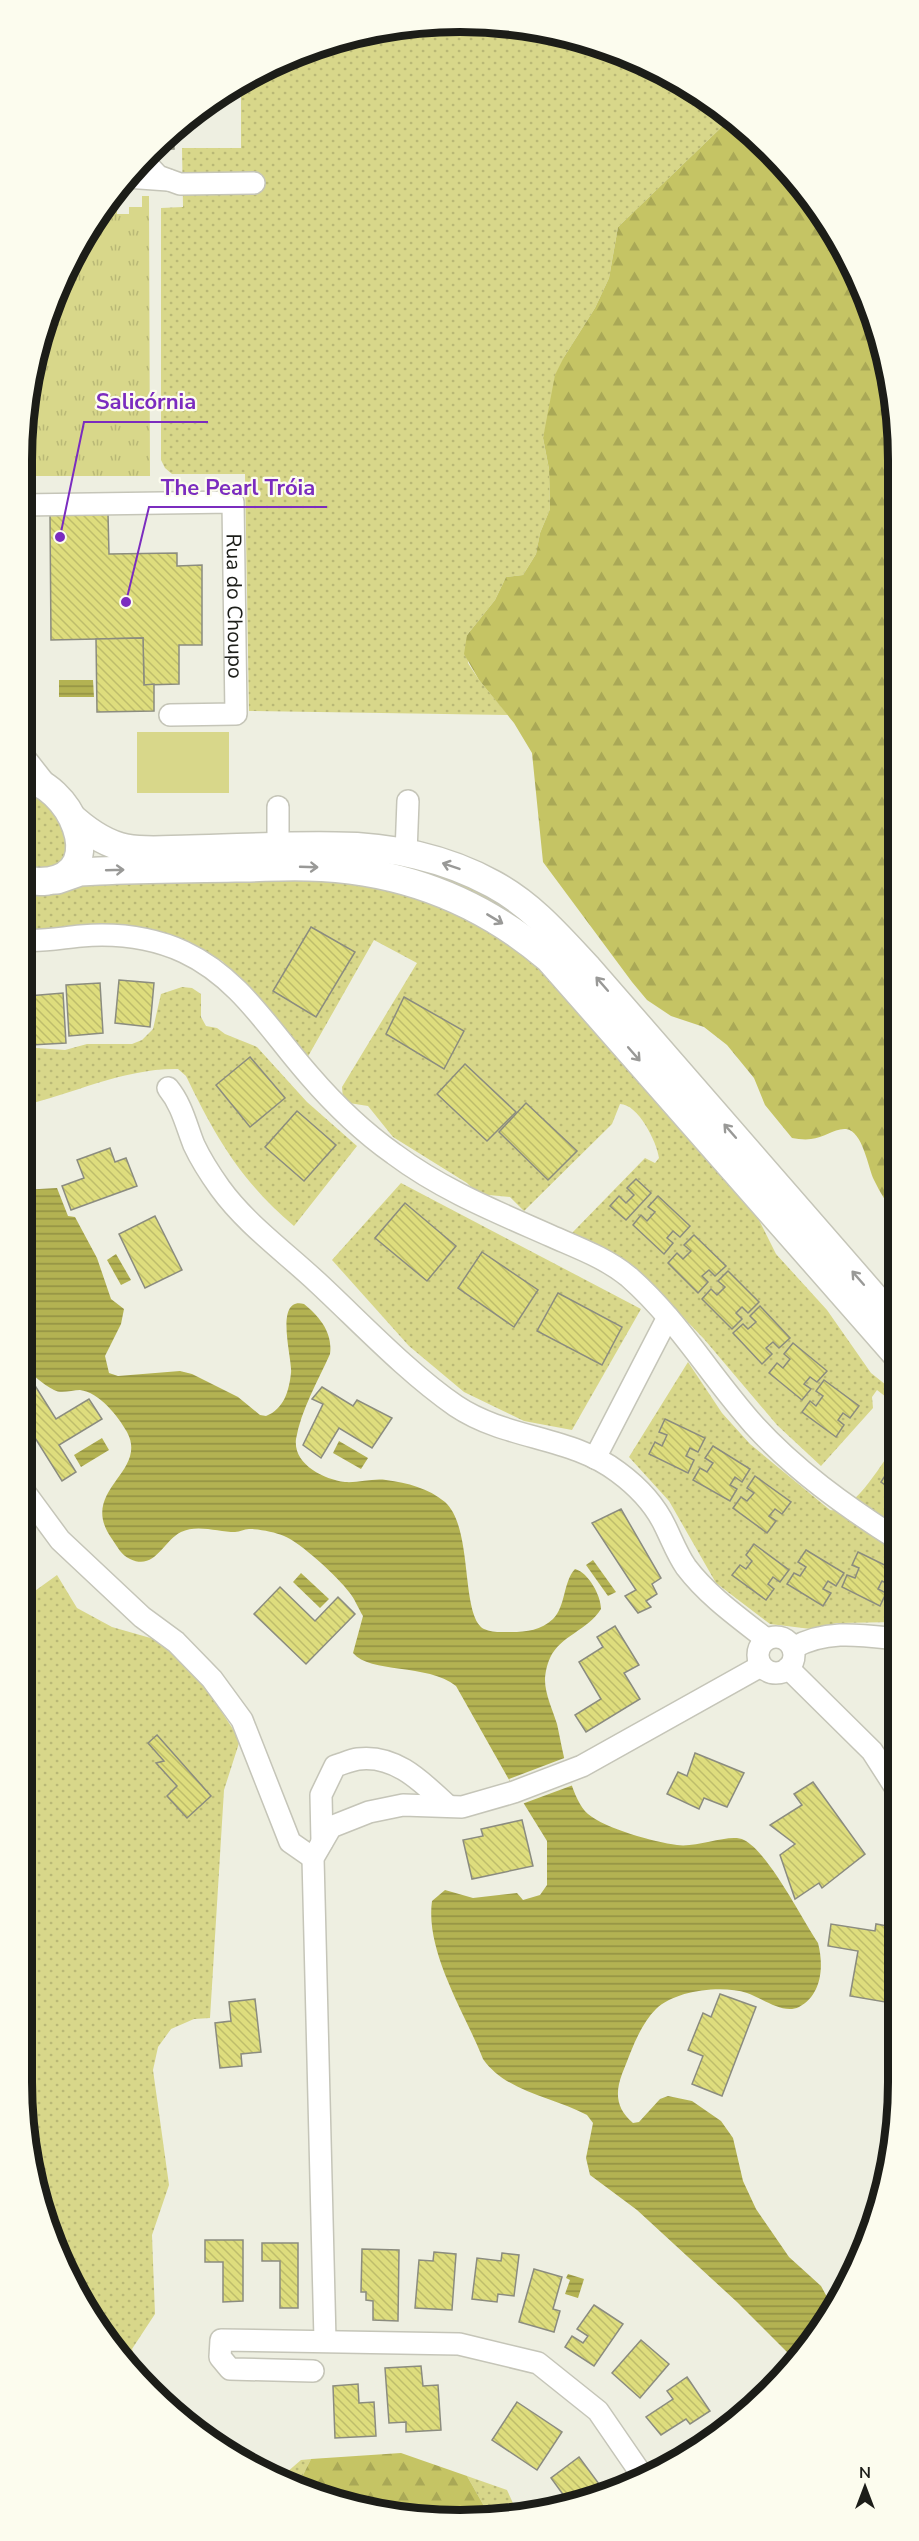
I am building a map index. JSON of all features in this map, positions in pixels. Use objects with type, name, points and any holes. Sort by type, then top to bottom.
[{"type":"main road","points":[[32,781],[44,784],[51,790],[75,820],[89,832],[127,848],[337,846],[405,853],[456,867],[493,883],[516,897],[542,919],[888,1313]]},
{"type":"main road","points":[[57,880],[72,872],[78,860],[79,846],[75,820]]},
{"type":"main road","points":[[32,881],[57,880],[80,872],[99,871],[309,867],[384,876],[460,900],[494,917],[524,937],[549,959],[888,1345]]},
{"type":"street","points":[[148,166],[158,176],[180,184],[254,183]]},
{"type":"street","points":[[137,178],[168,180]]},
{"type":"street","name":"Rua do Choupo","points":[[32,505],[233,502],[236,714],[170,715]]},
{"type":"street","points":[[32,767],[51,790]]},
{"type":"street","points":[[405,853],[408,801]]},
{"type":"street","points":[[278,807],[278,847]]},
{"type":"street","points":[[32,940],[55,941],[102,935],[130,936],[161,942],[210,966],[233,984],[249,1001],[309,1075],[337,1105],[393,1154],[444,1187],[473,1202],[606,1261],[627,1275],[668,1317],[721,1386],[776,1447],[829,1492],[888,1533]]},
{"type":"street","points":[[168,1088],[177,1099],[194,1145],[206,1168],[240,1211],[435,1391],[479,1419],[524,1436],[576,1449],[617,1471],[654,1508],[684,1565],[699,1583],[721,1604],[766,1639]]},
{"type":"street","points":[[595,1458],[668,1317]]},
{"type":"street","points":[[32,1502],[60,1540],[142,1617],[176,1642],[212,1678],[242,1720],[290,1842],[318,1850]]},
{"type":"street","points":[[888,1638],[843,1634],[821,1637],[791,1658],[776,1674],[761,1666],[757,1657],[758,1650],[766,1639],[780,1637],[790,1643],[791,1658],[872,1751],[888,1776]]},
{"type":"street","points":[[318,1850],[331,1827],[369,1812],[403,1804],[462,1807],[514,1792],[582,1767],[761,1666]]},
{"type":"street","points":[[325,2340],[318,1850],[321,1795],[335,1766],[358,1759],[387,1760],[416,1777],[448,1806]]},
{"type":"street","points":[[313,2371],[230,2370],[220,2357],[221,2340],[459,2344],[538,2363],[598,2411],[638,2470]]},
{"type":"green space","points":[[432,32],[487,32],[515,35],[597,54],[674,89],[725,124],[618,227],[609,278],[595,308],[564,357],[543,438],[549,469],[550,509],[540,533],[536,554],[523,575],[506,577],[495,600],[467,635],[468,663],[508,715],[249,711],[245,474],[172,474],[161,460],[161,208],[183,207],[182,148],[241,148],[241,92],[246,89],[322,54],[376,40]]},
{"type":"green space","points":[[725,124],[781,177],[815,222],[843,270],[855,296],[873,349],[884,404],[888,460],[888,1205],[876,1185],[861,1143],[852,1131],[842,1129],[816,1138],[792,1138],[765,1105],[754,1078],[727,1045],[704,1027],[671,1016],[647,1000],[632,982],[543,862],[532,753],[514,723],[479,680],[464,654],[467,635],[495,600],[506,577],[523,575],[536,554],[540,533],[550,509],[549,469],[543,438],[555,375],[595,308],[609,278],[618,227]]},
{"type":"green space","points":[[142,196],[149,196],[150,476],[32,476],[32,432],[35,404],[46,349],[64,296],[89,245],[114,207],[117,207],[117,214],[129,214],[129,207],[142,207]]},
{"type":"green space","points":[[137,732],[229,732],[229,793],[137,793]]},
{"type":"green space","points":[[32,792],[37,794],[68,824],[65,865],[41,872],[32,869]]},
{"type":"green space","points":[[371,858],[433,871],[501,900],[559,953]]},
{"type":"green space","points":[[296,878],[376,885],[456,910],[536,961],[753,1208],[776,1254],[827,1310],[871,1373],[888,1387],[888,1399],[877,1390],[872,1397],[873,1408],[821,1466],[777,1425],[704,1339],[656,1289],[629,1265],[572,1233],[645,1158],[655,1163],[659,1158],[646,1125],[627,1106],[620,1104],[612,1124],[524,1211],[510,1197],[478,1194],[467,1183],[393,1137],[368,1106],[349,1103],[343,1099],[342,1087],[417,963],[374,940],[306,1060],[267,1010],[222,961],[196,947],[32,932],[32,889],[76,885]]},
{"type":"green space","points":[[182,987],[192,988],[201,994],[201,1017],[206,1026],[217,1028],[225,1034],[257,1047],[307,1102],[357,1146],[294,1226],[244,1175],[219,1139],[186,1076],[178,1069],[118,1077],[32,1103],[32,1048],[65,1050],[87,1044],[132,1044],[142,1040],[153,1029],[161,994]]},
{"type":"green space","points":[[401,1183],[641,1309],[572,1430],[524,1421],[464,1392],[409,1346],[332,1260]]},
{"type":"green space","points":[[688,1362],[722,1413],[750,1444],[830,1510],[849,1504],[867,1485],[888,1455],[888,1622],[837,1623],[811,1629],[770,1624],[716,1583],[669,1501],[629,1457]]},
{"type":"green space","points":[[57,1575],[77,1608],[112,1627],[154,1639],[192,1666],[240,1740],[224,1790],[210,2018],[194,2019],[171,2029],[158,2047],[153,2070],[169,2185],[152,2235],[155,2314],[132,2349],[136,2361],[89,2296],[64,2245],[46,2192],[35,2137],[32,2109],[32,1593]]},
{"type":"green space","points":[[401,2453],[467,2476],[486,2509],[432,2509],[349,2495],[301,2479],[311,2459]]},
{"type":"green space","points":[[311,2459],[301,2479],[286,2473],[301,2460]]},
{"type":"green space","points":[[467,2476],[507,2490],[514,2506],[486,2509]]},
{"type":"shaded area","points":[[59,680],[93,680],[94,697],[59,697]]},
{"type":"shaded area","points":[[57,1188],[68,1216],[75,1217],[97,1258],[111,1299],[124,1309],[121,1324],[105,1356],[109,1373],[118,1376],[180,1371],[192,1374],[238,1397],[260,1415],[266,1416],[277,1409],[287,1393],[291,1366],[287,1319],[289,1310],[295,1304],[304,1304],[324,1326],[329,1339],[330,1354],[298,1428],[296,1448],[304,1463],[328,1478],[345,1482],[381,1480],[402,1483],[425,1490],[445,1502],[454,1514],[460,1531],[472,1607],[477,1621],[484,1629],[497,1632],[523,1632],[534,1630],[548,1623],[560,1608],[568,1580],[575,1569],[585,1575],[593,1586],[601,1609],[555,1650],[548,1663],[545,1678],[546,1691],[557,1724],[568,1772],[576,1797],[582,1807],[596,1820],[606,1825],[643,1838],[667,1843],[685,1845],[731,1838],[744,1840],[763,1858],[784,1886],[818,1943],[821,1970],[817,1988],[807,2002],[799,2007],[786,2009],[747,1993],[725,1989],[687,1993],[675,1997],[656,2009],[640,2031],[618,2088],[620,2106],[633,2123],[639,2122],[660,2099],[668,2096],[692,2101],[721,2121],[733,2138],[743,2181],[756,2209],[789,2257],[821,2286],[828,2299],[789,2354],[737,2302],[637,2210],[590,2175],[586,2158],[593,2123],[587,2115],[531,2093],[504,2079],[483,2059],[440,1961],[431,1921],[432,1901],[445,1890],[473,1898],[517,1893],[523,1900],[540,1895],[547,1885],[547,1841],[456,1686],[430,1674],[385,1667],[361,1660],[353,1653],[363,1616],[353,1598],[319,1561],[300,1545],[284,1536],[253,1529],[235,1532],[201,1528],[187,1530],[175,1536],[152,1558],[139,1562],[124,1555],[112,1539],[103,1522],[103,1507],[107,1494],[129,1459],[131,1446],[127,1432],[113,1412],[94,1395],[80,1390],[57,1391],[32,1374],[32,1189]]},
{"type":"shaded area","points":[[116,1254],[131,1280],[121,1285],[107,1260]]},
{"type":"shaded area","points":[[102,1438],[109,1450],[81,1467],[74,1455]]},
{"type":"shaded area","points":[[339,1441],[368,1458],[361,1469],[333,1453]]},
{"type":"shaded area","points":[[593,1560],[616,1592],[608,1596],[586,1565]]},
{"type":"shaded area","points":[[301,1573],[329,1599],[320,1608],[293,1582]]},
{"type":"shaded area","points":[[568,2274],[584,2279],[578,2298],[565,2294],[570,2280],[566,2278]]},
{"type":"pier","points":[[567,1757],[576,1784],[522,1804],[509,1779]]},
{"type":"building","points":[[173,141],[174,149],[167,148]]},
{"type":"building","points":[[50,514],[108,514],[109,554],[177,553],[177,566],[202,565],[202,645],[179,645],[179,684],[144,685],[143,638],[51,640]]},
{"type":"building","points":[[143,638],[144,685],[154,684],[154,711],[97,712],[96,639]]},
{"type":"building","points":[[311,927],[355,952],[316,1017],[273,991]]},
{"type":"building","points":[[119,980],[154,983],[150,1027],[115,1023]]},
{"type":"building","points":[[100,983],[103,1033],[69,1036],[66,985]]},
{"type":"building","points":[[63,993],[66,1043],[32,1045],[32,996]]},
{"type":"building","points":[[404,997],[464,1031],[444,1069],[386,1034]]},
{"type":"building","points":[[250,1057],[285,1098],[250,1127],[216,1085]]},
{"type":"building","points":[[465,1064],[516,1112],[487,1141],[437,1094]]},
{"type":"building","points":[[526,1103],[577,1151],[548,1180],[499,1132]]},
{"type":"building","points":[[297,1111],[336,1145],[304,1181],[265,1147]]},
{"type":"building","points":[[110,1148],[115,1162],[126,1158],[137,1186],[71,1210],[62,1186],[84,1178],[77,1160]]},
{"type":"building","points":[[636,1179],[651,1193],[626,1220],[610,1206],[619,1196],[626,1203],[634,1195],[627,1188]]},
{"type":"building","points":[[658,1196],[690,1226],[680,1237],[673,1231],[667,1238],[673,1243],[664,1254],[633,1225],[641,1215],[647,1221],[655,1212],[648,1207]]},
{"type":"building","points":[[405,1203],[456,1246],[427,1281],[375,1238]]},
{"type":"building","points":[[155,1216],[182,1270],[145,1288],[119,1234]]},
{"type":"building","points":[[694,1235],[726,1266],[715,1276],[709,1270],[702,1276],[708,1282],[698,1293],[668,1263],[677,1253],[683,1259],[691,1251],[684,1245]]},
{"type":"building","points":[[482,1252],[538,1290],[514,1327],[458,1288]]},
{"type":"building","points":[[728,1271],[759,1302],[748,1313],[742,1307],[736,1313],[742,1319],[732,1329],[702,1299],[711,1289],[717,1295],[725,1287],[718,1281]]},
{"type":"building","points":[[558,1293],[622,1327],[602,1365],[537,1331]]},
{"type":"building","points":[[760,1306],[790,1338],[779,1348],[773,1342],[766,1348],[772,1354],[762,1364],[733,1333],[743,1324],[748,1329],[756,1322],[750,1316]]},
{"type":"building","points":[[793,1343],[827,1371],[817,1382],[810,1377],[804,1384],[811,1389],[802,1400],[769,1373],[777,1363],[783,1368],[790,1359],[784,1354]]},
{"type":"building","points":[[824,1380],[859,1406],[850,1418],[843,1413],[838,1420],[844,1425],[836,1437],[802,1412],[810,1401],[816,1406],[823,1396],[816,1391]]},
{"type":"building","points":[[32,1381],[56,1419],[89,1399],[102,1419],[59,1445],[76,1472],[62,1481],[32,1433]]},
{"type":"building","points":[[322,1387],[353,1406],[357,1400],[392,1418],[372,1448],[339,1428],[321,1458],[303,1445],[323,1404],[312,1399]]},
{"type":"building","points":[[665,1419],[705,1438],[698,1452],[690,1448],[686,1456],[694,1460],[688,1473],[649,1454],[655,1442],[662,1446],[667,1435],[659,1432]]},
{"type":"building","points":[[713,1446],[750,1469],[742,1482],[735,1477],[730,1485],[737,1489],[730,1501],[693,1480],[700,1468],[707,1472],[713,1463],[705,1458]]},
{"type":"building","points":[[888,1471],[888,1487],[881,1482]]},
{"type":"building","points":[[755,1476],[791,1502],[782,1514],[775,1509],[769,1516],[776,1521],[767,1533],[733,1508],[741,1497],[747,1501],[754,1493],[747,1488]]},
{"type":"building","points":[[621,1509],[661,1578],[652,1584],[657,1594],[646,1601],[651,1607],[638,1613],[625,1596],[636,1590],[592,1523]]},
{"type":"building","points":[[754,1544],[789,1570],[780,1582],[773,1577],[768,1584],[774,1589],[766,1600],[732,1575],[740,1565],[746,1569],[752,1561],[746,1555]]},
{"type":"building","points":[[806,1550],[844,1573],[836,1586],[828,1581],[823,1589],[831,1593],[823,1606],[787,1584],[794,1573],[800,1576],[806,1567],[798,1562]]},
{"type":"building","points":[[858,1552],[888,1567],[888,1584],[882,1581],[878,1589],[886,1593],[880,1606],[842,1587],[847,1575],[855,1578],[859,1568],[852,1565]]},
{"type":"building","points":[[280,1587],[315,1621],[338,1597],[355,1614],[306,1664],[254,1614]]},
{"type":"building","points":[[615,1626],[639,1665],[624,1673],[640,1699],[586,1732],[575,1715],[601,1699],[579,1662],[603,1647],[597,1637]]},
{"type":"building","points":[[157,1735],[211,1796],[187,1818],[167,1796],[177,1786],[156,1763],[164,1761],[148,1743]]},
{"type":"building","points":[[695,1753],[744,1773],[727,1807],[704,1798],[699,1809],[667,1794],[678,1772],[687,1776]]},
{"type":"building","points":[[813,1782],[865,1854],[822,1888],[819,1883],[795,1899],[780,1855],[795,1844],[770,1825],[802,1805],[794,1794]]},
{"type":"building","points":[[522,1820],[533,1866],[472,1879],[463,1840],[483,1836],[481,1829]]},
{"type":"building","points":[[888,1920],[888,1984],[885,2002],[850,1996],[858,1951],[828,1946],[831,1924],[875,1931],[876,1924],[887,1926]]},
{"type":"building","points":[[720,1994],[756,2007],[722,2096],[692,2084],[703,2056],[688,2050],[703,2013],[711,2017]]},
{"type":"building","points":[[255,1999],[261,2052],[241,2054],[242,2066],[220,2068],[215,2023],[231,2021],[229,2002]]},
{"type":"building","points":[[205,2240],[243,2240],[243,2301],[223,2302],[223,2262],[205,2262]]},
{"type":"building","points":[[262,2243],[298,2243],[298,2308],[280,2308],[280,2261],[262,2261]]},
{"type":"building","points":[[362,2249],[399,2250],[398,2321],[373,2320],[373,2301],[366,2300],[366,2292],[361,2292]]},
{"type":"building","points":[[434,2252],[456,2254],[452,2310],[415,2308],[419,2260],[433,2261]]},
{"type":"building","points":[[502,2253],[519,2255],[514,2296],[498,2294],[497,2302],[472,2299],[477,2258],[501,2261]]},
{"type":"building","points":[[534,2269],[562,2277],[553,2309],[560,2311],[554,2332],[519,2322]]},
{"type":"building","points":[[594,2305],[623,2324],[594,2366],[565,2347],[572,2336],[583,2343],[588,2336],[577,2329]]},
{"type":"building","points":[[641,2340],[669,2364],[640,2398],[612,2373]]},
{"type":"building","points":[[421,2366],[423,2386],[438,2385],[441,2430],[406,2432],[406,2422],[389,2423],[385,2368]]},
{"type":"building","points":[[687,2377],[710,2411],[690,2424],[686,2419],[661,2435],[646,2417],[673,2399],[667,2391]]},
{"type":"building","points":[[358,2384],[359,2403],[374,2402],[376,2436],[335,2438],[333,2386]]},
{"type":"building","points":[[517,2402],[562,2432],[537,2470],[492,2440]]},
{"type":"building","points":[[579,2457],[600,2486],[564,2496],[551,2478]]},
{"type":"place","name":"Salicórnia","points":[[60,537]]},
{"type":"place","name":"The Pearl Tróia","points":[[126,602]]}]
